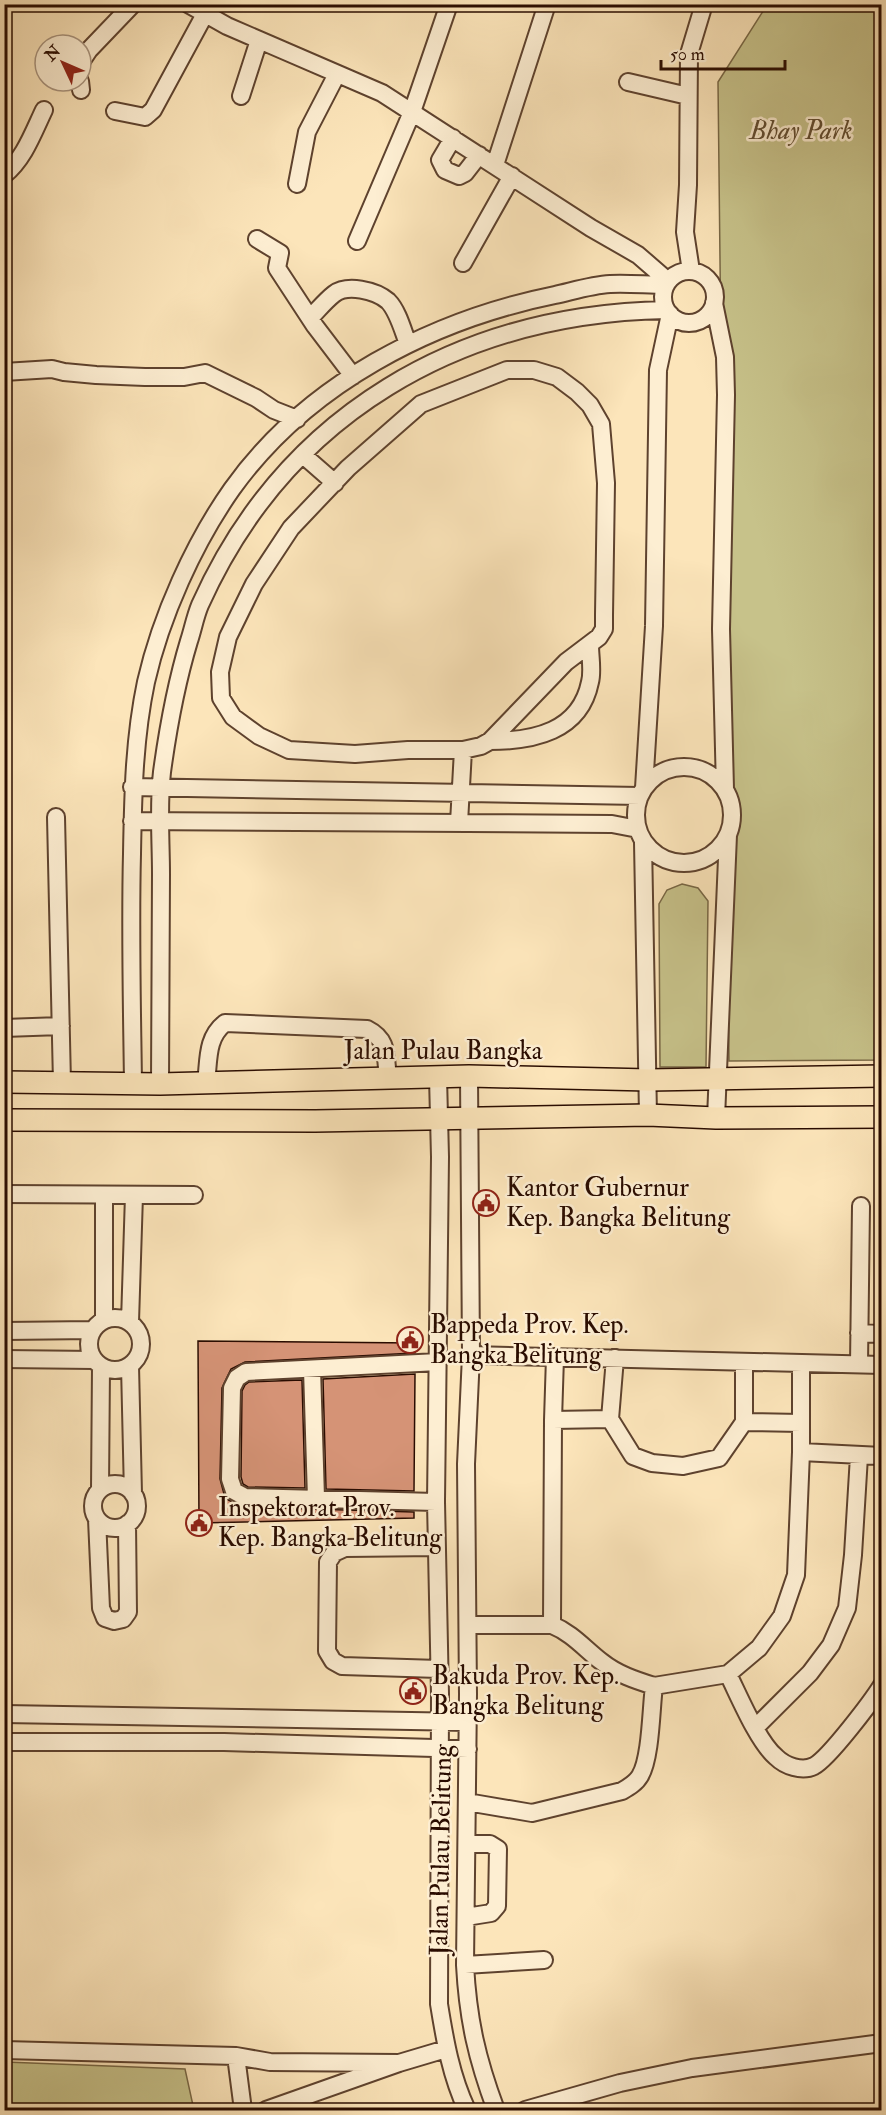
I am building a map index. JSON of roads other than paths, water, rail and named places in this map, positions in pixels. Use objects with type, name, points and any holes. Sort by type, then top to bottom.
[{"type":"main road","name":"Jalan Pulau Bangka","points":[[4,1082],[160,1084],[469,1076],[649,1080],[717,1077],[882,1076]]},
{"type":"main road","points":[[4,1120],[315,1120],[648,1115],[716,1118],[882,1117]]},
{"type":"street","points":[[93,46],[133,4]]},
{"type":"street","points":[[188,4],[260,40],[382,93],[638,255],[667,283]]},
{"type":"street","points":[[357,241],[412,112],[449,4]]},
{"type":"street","points":[[495,165],[547,4]]},
{"type":"street","points":[[691,271],[685,232],[688,185],[689,54],[704,4]]},
{"type":"street","points":[[115,111],[145,117],[153,110],[205,14]]},
{"type":"street","points":[[240,96],[260,40]]},
{"type":"street","points":[[297,184],[307,132],[337,74]]},
{"type":"street","points":[[628,82],[688,96]]},
{"type":"street","points":[[4,175],[14,167],[28,145],[44,110]]},
{"type":"street","points":[[453,138],[440,160],[445,170],[459,176],[465,173],[479,155]]},
{"type":"street","points":[[463,262],[512,176]]},
{"type":"street","points":[[257,239],[280,253],[276,268],[353,376]]},
{"type":"street","points":[[648,1115],[649,1080],[641,835],[636,815],[642,792],[654,626],[658,370],[668,312],[663,295],[667,283],[676,274],[691,271],[701,273],[712,283],[725,357],[721,629],[725,789]]},
{"type":"street","points":[[133,1083],[132,787],[138,727],[147,680],[161,631],[203,536],[233,488],[269,445],[297,419],[353,376],[408,344],[459,321],[530,300],[607,284],[667,283]]},
{"type":"street","points":[[310,318],[335,294],[344,289],[357,289],[387,301],[394,310],[408,344]]},
{"type":"street","points":[[160,1084],[162,789],[172,711],[186,652],[200,607],[226,557],[251,518],[276,483],[303,455],[355,409],[406,375],[456,351],[504,334],[568,319],[627,311],[668,312],[682,322],[698,321],[706,316],[714,303]]},
{"type":"street","points":[[4,372],[52,369],[96,375],[145,377],[184,377],[205,374],[256,398],[274,410],[297,419]]},
{"type":"street","points":[[507,370],[534,370],[557,377],[590,405],[601,424],[606,483],[604,629],[590,645],[566,662],[490,741],[481,746],[463,750],[355,753],[289,750],[259,736],[233,717],[221,698],[220,672],[228,637],[254,584],[291,528],[335,483],[421,404],[507,370]]},
{"type":"street","points":[[303,455],[335,483]]},
{"type":"street","points":[[490,741],[518,741],[541,736],[556,729],[572,717],[586,697],[591,680],[590,645]]},
{"type":"street","points":[[459,823],[463,750]]},
{"type":"street","points":[[132,787],[461,793],[642,792],[658,775],[667,770],[685,767],[712,775],[725,789],[732,806],[732,825],[724,843],[710,856],[693,863],[674,863],[649,849],[641,835],[612,824],[132,821]]},
{"type":"street","points":[[56,817],[62,1083]]},
{"type":"street","points":[[716,1118],[729,834]]},
{"type":"street","points":[[206,1083],[211,1041],[215,1031],[225,1023],[367,1029],[378,1035],[384,1043],[388,1078]]},
{"type":"street","points":[[4,1028],[61,1026]]},
{"type":"street","name":"Jalan Pulau Belitung","points":[[469,1076],[471,1355],[466,1464],[468,1749],[465,1965],[467,2001],[474,2043],[496,2110]]},
{"type":"street","name":"Jalan Pulau Belitung","points":[[438,1077],[436,1502],[440,1722],[439,2004],[446,2049],[467,2110]]},
{"type":"street","points":[[4,1194],[194,1195]]},
{"type":"street","points":[[104,1195],[98,1325],[88,1341],[89,1351],[97,1364],[100,1489],[93,1503],[97,1519],[101,1608],[105,1618],[114,1621],[123,1619],[128,1612],[127,1524]]},
{"type":"street","points":[[130,1322],[134,1195]]},
{"type":"street","points":[[859,1364],[861,1206]]},
{"type":"street","points":[[4,1330],[98,1325],[111,1318],[121,1318],[130,1322],[137,1329],[141,1339],[141,1349],[137,1358],[130,1366],[121,1370],[111,1371],[97,1364],[4,1359]]},
{"type":"street","points":[[859,1333],[882,1334]]},
{"type":"street","points":[[471,1355],[882,1365]]},
{"type":"street","points":[[552,1625],[552,1420],[555,1357]]},
{"type":"street","points":[[615,1358],[610,1419],[633,1456],[652,1463],[683,1466],[718,1458],[744,1422],[744,1362]]},
{"type":"street","points":[[436,1502],[245,1497],[234,1491],[230,1479],[232,1388],[237,1378],[246,1372],[438,1362]]},
{"type":"street","points":[[468,1625],[552,1625],[562,1629],[602,1663],[624,1676],[654,1686],[728,1674],[759,1648],[782,1616],[796,1575],[801,1452],[801,1363]]},
{"type":"street","points":[[130,1366],[133,1494]]},
{"type":"street","points":[[312,1369],[316,1498]]},
{"type":"street","points":[[552,1420],[610,1419]]},
{"type":"street","points":[[744,1422],[801,1424]]},
{"type":"street","points":[[801,1452],[882,1456]]},
{"type":"street","points":[[755,1728],[810,1673],[831,1645],[847,1608],[853,1555],[859,1456]]},
{"type":"street","points":[[97,1519],[111,1527],[119,1527],[127,1524],[133,1518],[136,1510],[136,1501],[127,1488],[111,1484],[100,1489]]},
{"type":"street","points":[[437,1547],[345,1548],[334,1553],[328,1562],[327,1651],[333,1661],[342,1666],[439,1670]]},
{"type":"street","points":[[728,1674],[755,1728],[774,1757],[787,1765],[802,1769],[815,1766],[839,1741],[882,1685]]},
{"type":"street","points":[[467,1802],[532,1814],[622,1791],[633,1785],[645,1762],[654,1686]]},
{"type":"street","points":[[4,1714],[468,1722]]},
{"type":"street","points":[[4,1742],[224,1742],[468,1749]]},
{"type":"street","points":[[466,1917],[491,1913],[497,1906],[498,1849],[490,1844],[467,1844]]},
{"type":"street","points":[[465,1965],[544,1960]]},
{"type":"street","points":[[525,2110],[620,2083],[692,2068],[882,2043]]},
{"type":"street","points":[[266,2110],[399,2063],[446,2049]]},
{"type":"street","points":[[4,2050],[236,2056],[270,2062],[399,2063]]},
{"type":"street","points":[[236,2056],[243,2110]]},
{"type":"place","name":"Kantor Gubernur Kep. Bangka Belitung","points":[[486,1203]]},
{"type":"place","name":"Bappeda Prov. Kep. Bangka Belitung","points":[[410,1340]]},
{"type":"place","name":"Inspektorat Prov. Kep. Bangka Belitung","points":[[199,1523]]},
{"type":"place","name":"Bakuda Prov. Kep. Bangka Belitung","points":[[413,1691]]},
{"type":"park label","name":"Bhay Park","points":[[801,131]]}]
